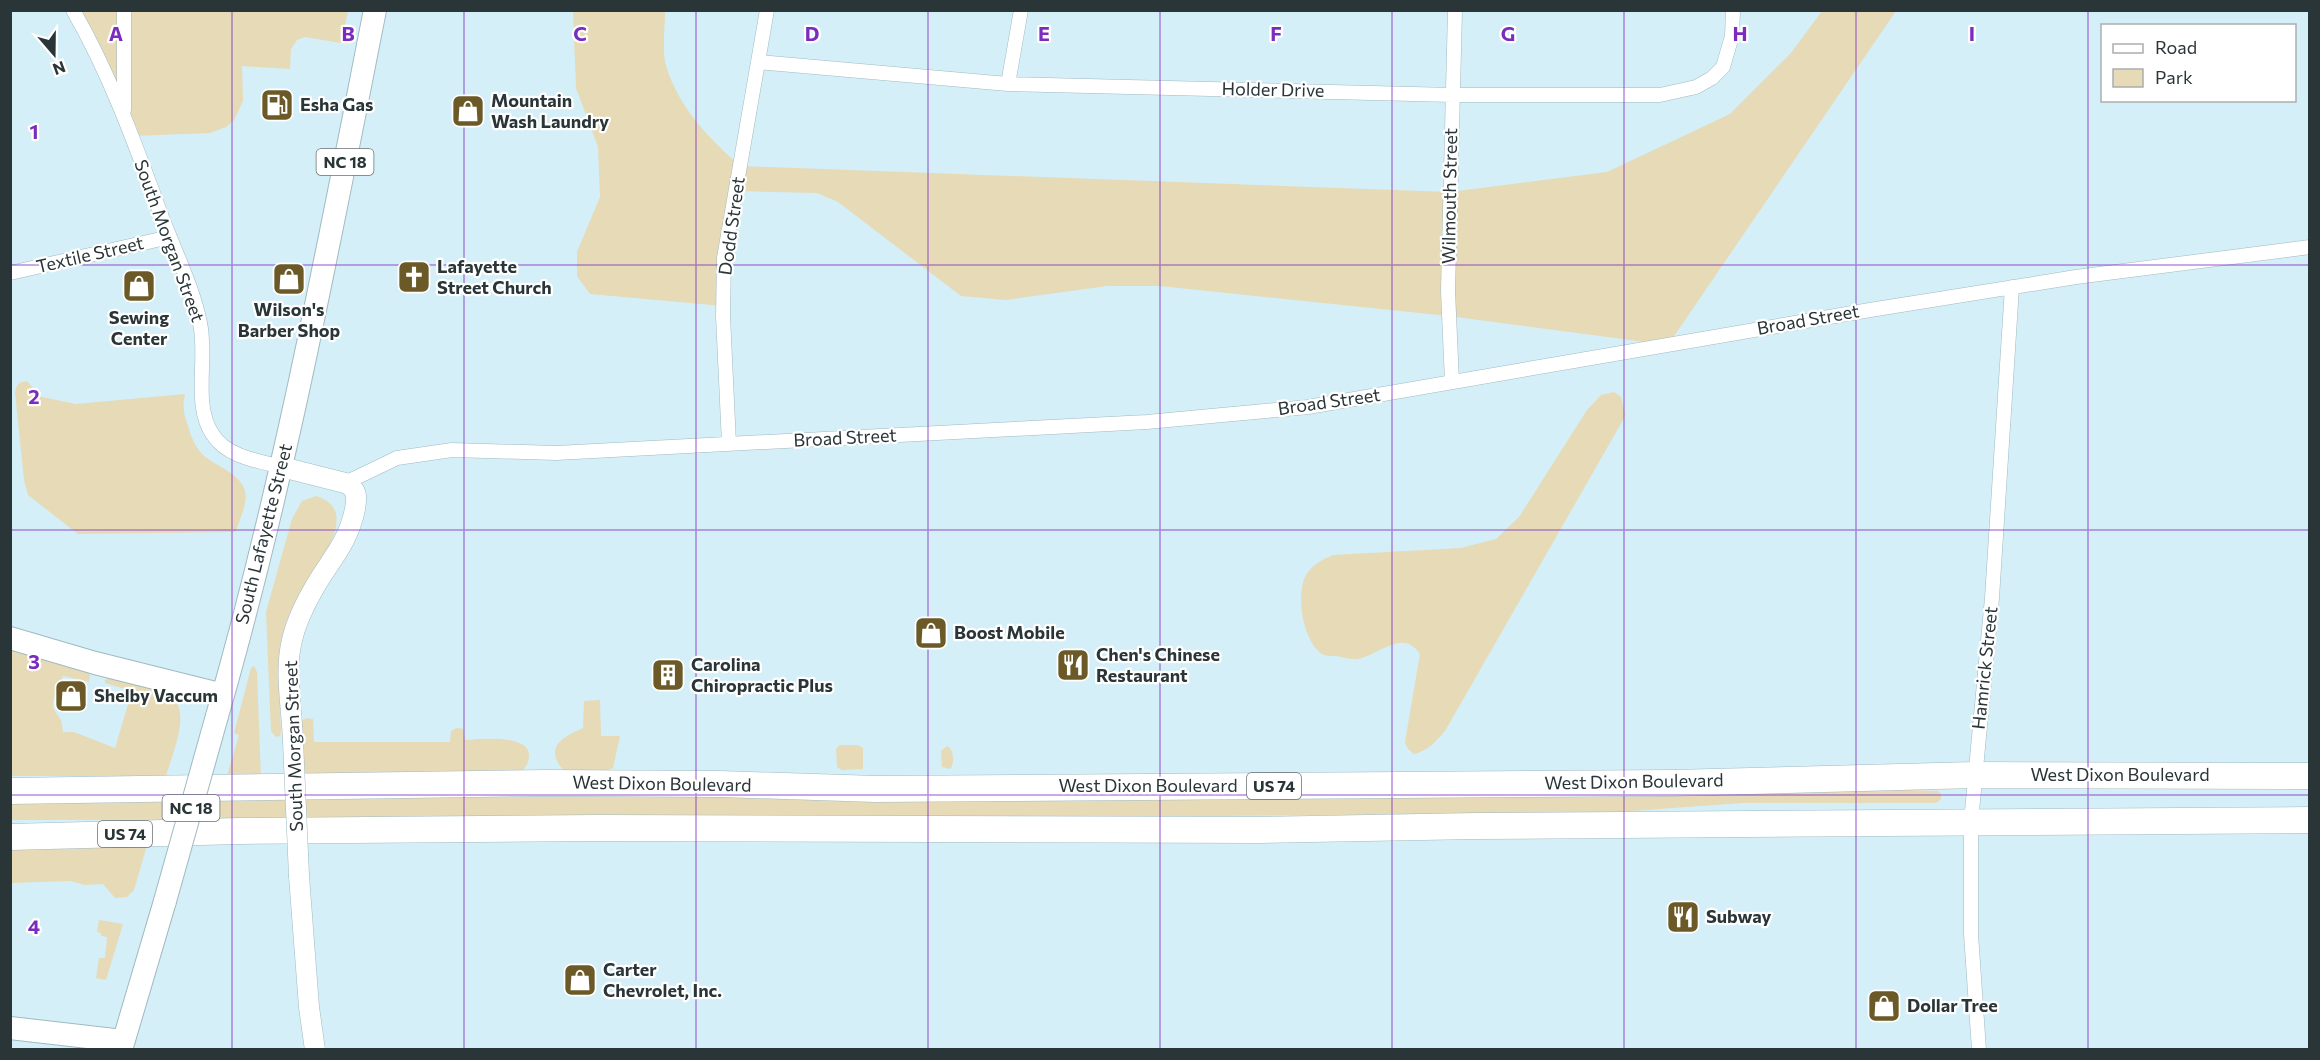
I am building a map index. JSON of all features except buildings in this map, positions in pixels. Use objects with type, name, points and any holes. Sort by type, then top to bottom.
[{"type":"highway","name":"West Dixon Boulevard","points":[[10,791],[609,783],[918,789],[1672,783],[1975,775],[2310,776]]},
{"type":"highway","name":"US 74","points":[[10,837],[238,831],[644,828],[1261,830],[1489,825],[2310,820]]},
{"type":"main road","name":"South Lafayette Street","points":[[122,1045],[220,705],[282,467],[375,10]]},
{"type":"main road","points":[[10,638],[117,668],[220,705]]},
{"type":"main road","points":[[10,1028],[122,1045]]},
{"type":"street","name":"South Morgan Street","points":[[72,10],[123,116],[201,324],[202,406],[208,428],[228,449],[248,458],[345,483],[357,494],[351,525],[345,541],[314,588],[297,621],[291,643],[289,668],[299,876],[309,1007],[315,1050]]},
{"type":"street","points":[[123,116],[124,10]]},
{"type":"street","name":"Dodd Street","points":[[729,444],[723,316],[724,258],[767,10]]},
{"type":"street","points":[[1008,84],[1021,10]]},
{"type":"street","name":"Wilmouth Street","points":[[1452,382],[1448,291],[1455,10]]},
{"type":"street","name":"Holder Drive","points":[[758,62],[1008,84],[1453,95],[1660,95],[1687,90],[1712,78],[1723,67],[1732,36],[1733,10]]},
{"type":"street","name":"Textile Street","points":[[10,273],[170,237]]},
{"type":"street","name":"Broad Street","points":[[345,483],[385,462],[417,453],[452,450],[556,453],[1147,422],[1308,407],[2012,287],[2310,247]]},
{"type":"street","name":"Hamrick Street","points":[[1979,1050],[1971,934],[1971,822],[1992,598],[2012,287]]},
{"type":"green space","points":[[73,11],[348,11],[341,43],[305,37],[297,40],[291,49],[290,69],[242,66],[243,101],[234,120],[226,127],[210,133],[131,136]]},
{"type":"green space","points":[[573,11],[665,11],[664,54],[672,82],[696,122],[740,166],[1450,192],[1607,172],[1730,114],[1791,53],[1822,11],[1896,11],[1668,345],[1449,316],[1160,286],[1107,286],[1006,300],[961,296],[838,202],[817,193],[736,191],[723,306],[590,294],[577,276],[577,252],[600,197],[598,147],[576,88]]},
{"type":"green space","points":[[27,381],[42,397],[76,404],[185,394],[185,414],[198,448],[203,455],[238,479],[245,491],[244,506],[236,532],[78,534],[28,495],[24,480],[15,392],[19,384]]},
{"type":"green space","points":[[1614,392],[1621,397],[1625,416],[1445,731],[1428,748],[1414,754],[1405,742],[1420,654],[1406,643],[1398,643],[1358,659],[1322,654],[1310,639],[1303,618],[1301,596],[1307,573],[1321,561],[1333,555],[1461,548],[1496,539],[1519,517],[1587,410],[1601,395]]},
{"type":"green space","points":[[316,496],[330,503],[336,514],[336,527],[324,555],[300,592],[285,625],[279,668],[281,732],[280,736],[276,737],[271,731],[266,612],[292,519],[302,501]]},
{"type":"green space","points":[[10,648],[90,672],[89,682],[63,676],[53,701],[53,708],[61,720],[63,732],[74,732],[115,748],[132,691],[105,683],[105,680],[109,678],[166,690],[166,694],[175,700],[179,708],[180,719],[179,731],[166,776],[11,776]]},
{"type":"green space","points":[[254,666],[257,672],[261,780],[226,779],[239,735],[234,733],[251,668]]},
{"type":"green space","points":[[600,700],[601,736],[620,736],[613,768],[606,771],[564,771],[555,755],[558,744],[583,728],[584,701]]},
{"type":"green space","points":[[307,718],[313,719],[314,742],[450,742],[451,731],[457,728],[463,729],[465,740],[502,739],[521,744],[527,748],[529,759],[526,767],[517,774],[304,776],[303,741],[300,741],[301,721]]},
{"type":"green space","points":[[840,745],[858,745],[863,748],[863,769],[842,770],[837,767],[836,749]]},
{"type":"green space","points":[[947,746],[953,757],[950,769],[942,767],[941,751]]},
{"type":"green space","points":[[1857,788],[1938,791],[1941,799],[1936,803],[1743,803],[1603,813],[965,818],[11,820],[11,802],[36,800]]},
{"type":"green space","points":[[11,841],[148,842],[134,890],[127,897],[115,898],[103,884],[85,885],[70,881],[11,883]]},
{"type":"green space","points":[[99,920],[123,924],[106,980],[96,978],[99,958],[105,958],[107,937],[97,932]]},
{"type":"place","name":"Esha Gas","points":[[277,105]]},
{"type":"place","name":"Mountain Wash Laundry","points":[[468,111]]},
{"type":"place","name":"Lafayette Street Church","points":[[414,277]]},
{"type":"place","name":"Wilson's Barber Shop","points":[[289,279]]},
{"type":"place","name":"Sewing Center","points":[[139,286]]},
{"type":"place","name":"Boost Mobile","points":[[931,633]]},
{"type":"place","name":"Chen's Chinese Restaurant","points":[[1073,665]]},
{"type":"place","name":"Carolina Chiropractic Plus","points":[[668,675]]},
{"type":"place","name":"Shelby Vaccum","points":[[71,696]]},
{"type":"place","name":"Subway","points":[[1683,917]]},
{"type":"place","name":"Carter Chevrolet, Inc.","points":[[580,980]]},
{"type":"place","name":"Dollar Tree","points":[[1884,1006]]}]
